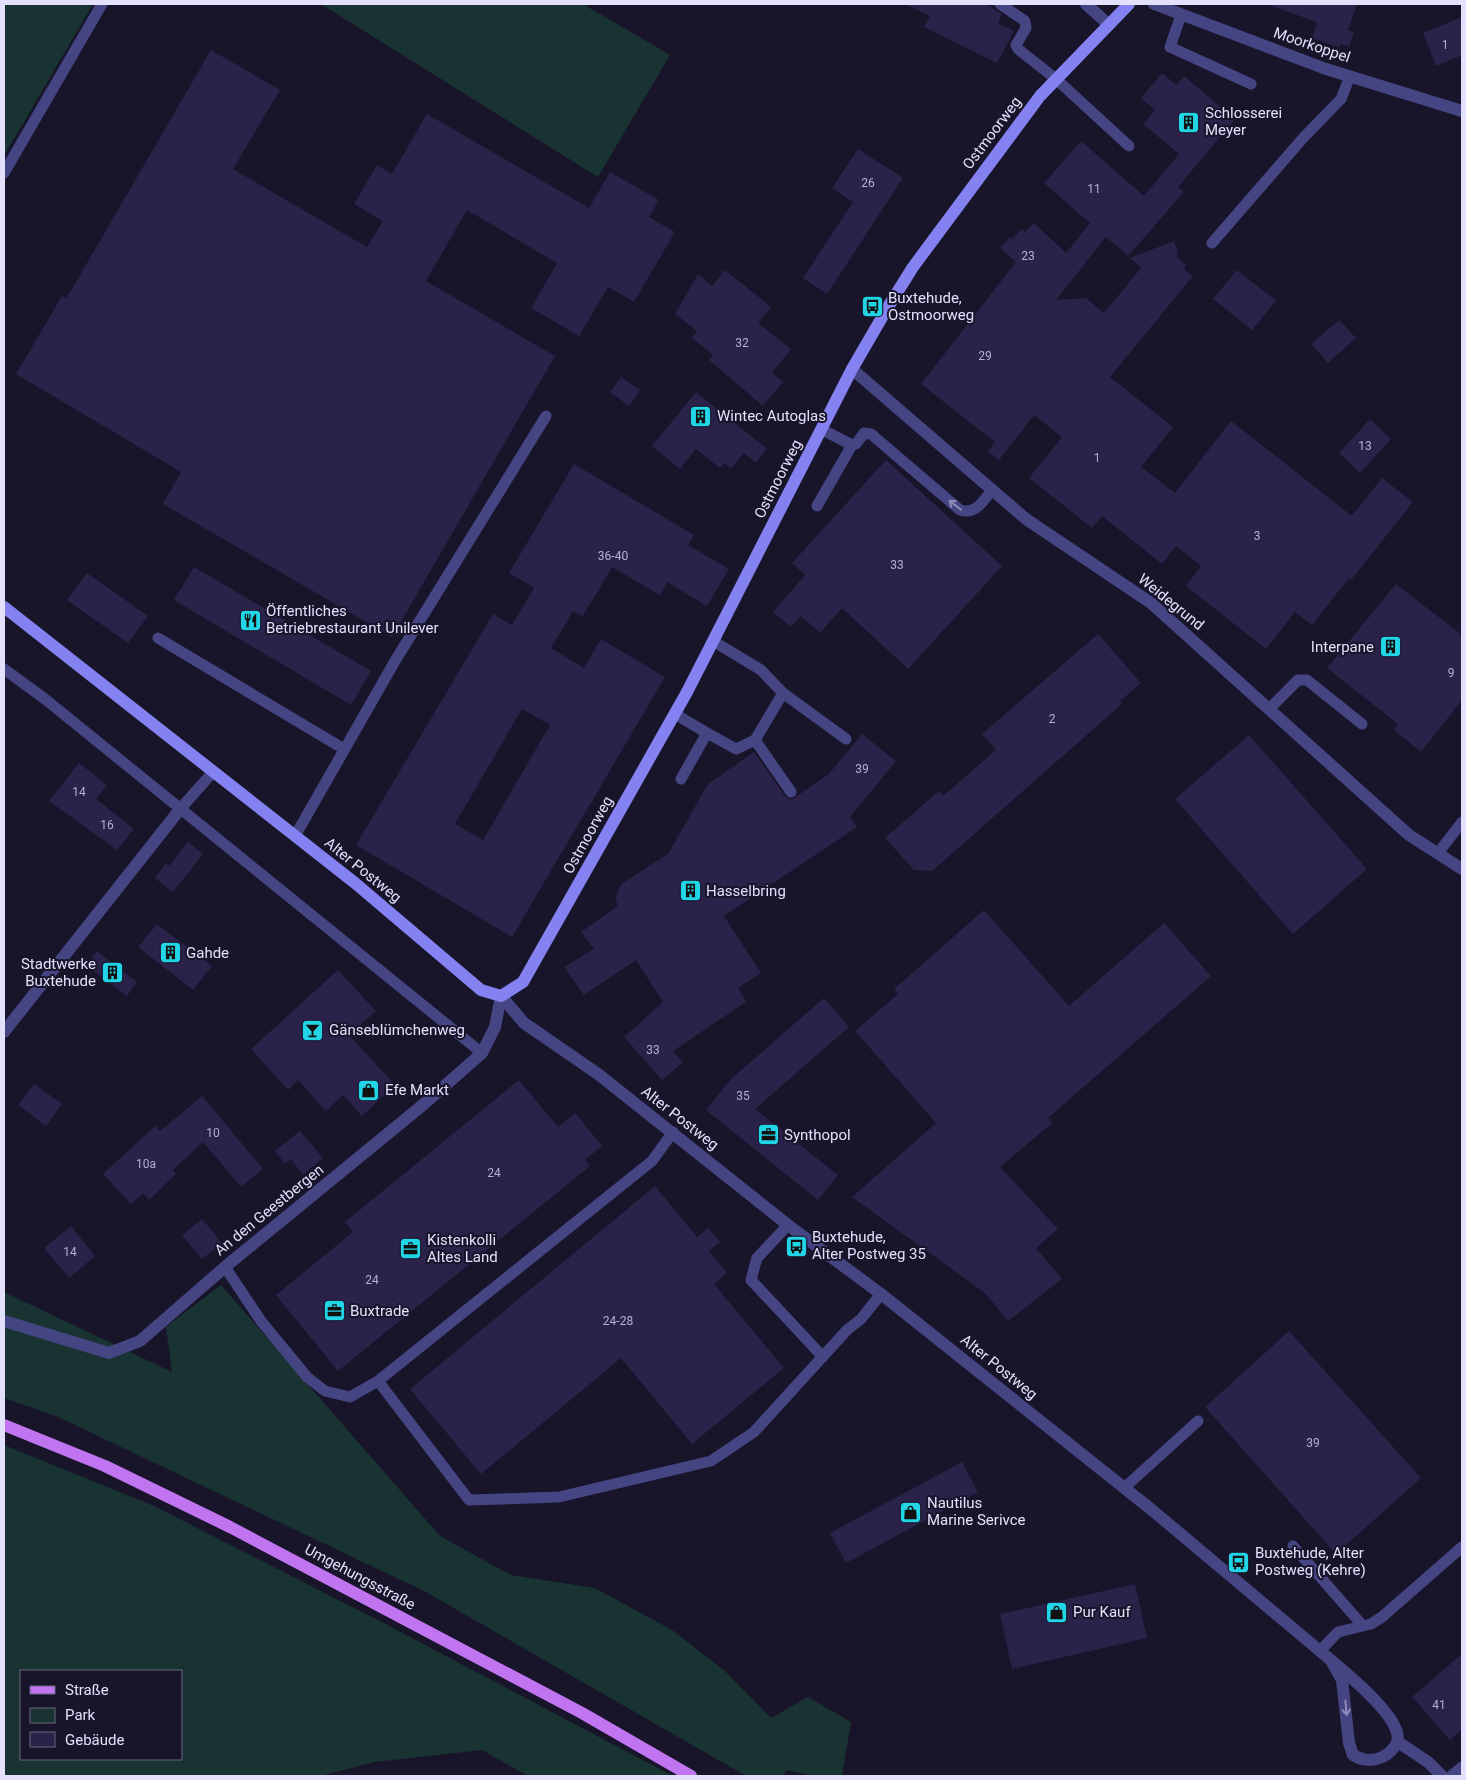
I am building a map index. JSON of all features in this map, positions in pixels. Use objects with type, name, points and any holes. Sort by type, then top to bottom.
[{"type":"main road","name":"Umgehungsstraße","points":[[4,1425],[106,1466],[230,1527],[582,1713],[691,1776]]},
{"type":"street","points":[[1086,4],[1108,24]]},
{"type":"street","name":"Ostmoorweg","points":[[500,996],[523,982],[675,714],[852,369],[913,267],[1040,96],[1128,4]]},
{"type":"street","name":"Moorkoppel","points":[[1154,4],[1350,76],[1462,111]]},
{"type":"street","name":"Weidegrund","points":[[852,369],[1026,519],[1151,603],[1409,835],[1462,869]]},
{"type":"street","name":"Alter Postweg","points":[[4,607],[355,883],[481,990],[500,996],[524,1023],[598,1074],[673,1132],[788,1225],[881,1294],[1124,1488],[1332,1662],[1387,1714],[1398,1734],[1398,1742],[1393,1750],[1384,1756],[1370,1760],[1361,1760],[1353,1755],[1349,1743],[1342,1680],[1332,1662]]},
{"type":"street","points":[[4,1032],[181,808]]},
{"type":"street","name":"An den Geestbergen","points":[[4,1321],[109,1353],[140,1341],[225,1267],[424,1104],[482,1052],[495,1027],[500,996]]},
{"type":"street","points":[[1398,1742],[1428,1762],[1442,1776]]},
{"type":"lane","points":[[4,173],[102,4]]},
{"type":"lane","points":[[1000,4],[1026,21],[1026,28],[1016,45],[1018,49],[1056,78],[1129,146]]},
{"type":"lane","points":[[1181,15],[1170,48],[1251,84]]},
{"type":"lane","points":[[1212,243],[1304,137],[1341,99],[1350,76]]},
{"type":"lane","points":[[295,836],[400,653],[546,416]]},
{"type":"lane","points":[[821,429],[852,445]]},
{"type":"lane","points":[[817,506],[852,445],[856,444],[864,433],[871,434],[960,510],[965,512],[976,509],[992,490]]},
{"type":"lane","points":[[158,638],[344,749]]},
{"type":"lane","points":[[713,641],[761,670],[783,694],[846,739]]},
{"type":"lane","points":[[4,669],[45,699],[482,1052]]},
{"type":"lane","points":[[1269,709],[1298,680],[1307,680],[1362,724]]},
{"type":"lane","points":[[675,714],[736,749],[755,740],[783,694]]},
{"type":"lane","points":[[681,779],[707,733]]},
{"type":"lane","points":[[755,740],[791,792]]},
{"type":"lane","points":[[181,808],[213,772]]},
{"type":"lane","points":[[1438,854],[1462,822]]},
{"type":"lane","points":[[225,1267],[261,1321],[308,1377],[325,1391],[350,1398],[378,1382],[652,1161],[673,1132]]},
{"type":"lane","points":[[788,1225],[757,1258],[751,1280],[823,1357]]},
{"type":"lane","points":[[378,1382],[469,1500],[559,1497],[711,1461],[754,1432],[847,1330],[861,1319],[881,1294]]},
{"type":"lane","points":[[1124,1488],[1198,1421]]},
{"type":"lane","points":[[1294,1546],[1363,1626]]},
{"type":"lane","points":[[1320,1652],[1338,1632],[1363,1626],[1382,1617],[1462,1547]]},
{"type":"lane","points":[[1451,1776],[1462,1767]]},
{"type":"green space","points":[[4,4],[93,4],[4,156]]},
{"type":"green space","points":[[321,4],[583,4],[670,55],[598,177]]},
{"type":"green space","points":[[221,1285],[440,1536],[511,1575],[595,1588],[672,1630],[725,1671],[771,1718],[808,1697],[851,1722],[842,1776],[813,1776],[787,1770],[783,1776],[746,1776],[426,1592],[56,1416],[4,1398],[4,1292],[172,1372],[166,1327]]},
{"type":"green space","points":[[4,1445],[154,1506],[376,1619],[673,1776],[528,1776],[482,1750],[375,1762],[320,1776],[4,1776]]},
{"type":"building","points":[[906,4],[986,4],[1002,14],[998,23],[1014,31],[997,63],[924,27],[930,16]]},
{"type":"building","points":[[1271,4],[1357,4],[1348,30],[1354,32],[1349,47],[1341,44],[1340,48],[1312,38],[1317,22],[1271,6]]},
{"type":"building","points":[[1462,17],[1462,55],[1436,66],[1423,33]]},
{"type":"building","points":[[211,50],[280,90],[233,169],[367,247],[383,221],[354,204],[377,165],[392,174],[427,114],[589,208],[610,172],[659,200],[649,217],[675,232],[634,302],[608,287],[579,336],[531,308],[557,263],[467,210],[426,281],[555,356],[392,637],[163,504],[181,472],[16,374],[62,296],[66,299]]},
{"type":"building","points":[[1162,73],[1176,85],[1184,76],[1235,119],[1178,187],[1184,192],[1128,256],[1106,237],[1056,300],[1086,298],[1104,313],[1141,268],[1130,258],[1174,241],[1178,252],[1177,257],[1186,265],[1184,269],[1193,276],[1110,377],[1173,427],[1141,467],[1175,493],[1231,421],[1352,516],[1382,478],[1413,502],[1351,580],[1349,578],[1312,625],[1295,612],[1266,649],[1186,586],[1201,566],[1176,546],[1162,564],[1102,516],[1092,528],[1029,478],[1062,437],[1034,415],[999,460],[988,451],[995,442],[921,384],[1016,262],[1000,248],[1010,237],[1012,239],[1022,229],[1025,232],[1034,223],[1066,253],[1090,223],[1044,183],[1081,141],[1144,196],[1179,154],[1143,124],[1155,110],[1141,98]]},
{"type":"building","points":[[858,149],[903,178],[827,294],[803,278],[853,202],[832,188]]},
{"type":"building","points":[[725,270],[771,307],[758,323],[791,349],[772,373],[783,382],[763,406],[709,360],[713,355],[692,338],[697,331],[675,314],[698,274],[712,286]]},
{"type":"building","points":[[1237,270],[1276,301],[1252,330],[1213,299]]},
{"type":"building","points":[[1339,320],[1356,338],[1328,363],[1311,344]]},
{"type":"building","points":[[621,377],[640,390],[629,406],[610,392]]},
{"type":"building","name":"Wintec Autoglas","points":[[696,392],[767,449],[756,463],[744,453],[731,469],[724,463],[720,468],[696,449],[680,469],[652,446]]},
{"type":"building","points":[[1370,419],[1391,439],[1360,473],[1339,453]]},
{"type":"building","points":[[886,460],[1002,566],[908,669],[842,608],[820,633],[801,616],[791,627],[773,612],[805,575],[792,563]]},
{"type":"building","points":[[574,464],[694,535],[688,545],[729,569],[707,606],[667,582],[660,595],[612,567],[583,616],[573,611],[551,648],[584,668],[601,639],[665,677],[512,937],[356,845],[493,614],[512,625],[534,588],[509,573]],"holes":[[[522,709],[550,725],[483,840],[455,824]]]},
{"type":"building","points":[[194,567],[371,671],[351,705],[174,600]]},
{"type":"building","points":[[87,573],[148,616],[128,643],[67,600]]},
{"type":"building","points":[[1396,584],[1462,635],[1462,700],[1421,752],[1394,730],[1398,724],[1327,668]]},
{"type":"building","points":[[1098,634],[1141,683],[1120,701],[1122,704],[932,871],[914,870],[885,838],[939,791],[943,796],[996,750],[982,734]]},
{"type":"building","name":"Hasselbring","points":[[862,734],[896,761],[850,817],[857,827],[724,916],[761,973],[738,988],[746,1002],[673,1051],[683,1062],[662,1080],[624,1037],[663,1002],[636,960],[584,995],[564,967],[594,949],[581,932],[618,906],[615,898],[621,884],[668,854],[708,784],[754,752],[785,796],[791,800],[829,774]]},
{"type":"building","points":[[1249,735],[1367,869],[1293,934],[1175,799]]},
{"type":"building","points":[[79,763],[107,785],[96,799],[134,829],[117,850],[49,801]]},
{"type":"building","points":[[188,842],[203,854],[173,892],[155,878],[166,863],[169,866]]},
{"type":"building","points":[[984,910],[1069,1006],[1164,923],[1211,976],[1048,1118],[1052,1123],[1000,1167],[1058,1229],[1036,1248],[1062,1279],[1008,1321],[985,1293],[852,1197],[936,1123],[855,1031],[898,994],[894,989]]},
{"type":"building","name":"Gahde","points":[[157,924],[212,966],[193,990],[138,947]]},
{"type":"building","name":"Stadtwerke Buxtehude","points":[[97,951],[137,982],[127,996],[86,965]]},
{"type":"building","name":"Gänseblümchenweg","points":[[338,970],[376,1011],[349,1035],[395,1085],[362,1116],[343,1095],[326,1111],[298,1080],[288,1090],[251,1049]]},
{"type":"building","points":[[824,998],[849,1027],[755,1109],[838,1175],[818,1200],[706,1110],[731,1079]]},
{"type":"building","points":[[519,1080],[558,1127],[575,1113],[602,1146],[585,1160],[590,1166],[338,1371],[276,1295],[353,1232],[345,1222]]},
{"type":"building","points":[[34,1084],[62,1104],[46,1126],[18,1105]]},
{"type":"building","points":[[202,1096],[263,1169],[241,1187],[203,1142],[173,1170],[176,1174],[149,1200],[143,1193],[131,1204],[103,1174],[155,1126],[160,1131]]},
{"type":"building","points":[[300,1131],[323,1158],[303,1175],[291,1159],[285,1164],[275,1151]]},
{"type":"building","points":[[655,1186],[697,1237],[708,1228],[720,1242],[709,1251],[727,1273],[714,1284],[784,1368],[692,1444],[621,1358],[481,1474],[410,1389]]},
{"type":"building","points":[[202,1219],[222,1243],[202,1259],[182,1235]]},
{"type":"building","points":[[71,1226],[95,1256],[69,1278],[44,1248]]},
{"type":"building","points":[[1289,1331],[1421,1478],[1336,1554],[1205,1407]]},
{"type":"building","points":[[962,1462],[978,1492],[846,1563],[830,1533]]},
{"type":"building","points":[[1135,1584],[1147,1638],[1012,1669],[1000,1614]]},
{"type":"building","points":[[1462,1654],[1462,1729],[1450,1740],[1412,1697]]},
{"type":"place","name":"Schlosserei Meyer","points":[[1189,122]]},
{"type":"place","name":"Buxtehude, Ostmoorweg","points":[[872,307]]},
{"type":"place","name":"Wintec Autoglas","points":[[701,416]]},
{"type":"place","name":"Öffentliches Betriebrestaurant Unilever","points":[[250,620]]},
{"type":"place","name":"Interpane","points":[[1390,647]]},
{"type":"place","name":"Hasselbring","points":[[690,891]]},
{"type":"place","name":"Gahde","points":[[170,953]]},
{"type":"place","name":"Stadtwerke Buxtehude","points":[[112,973]]},
{"type":"place","name":"Gänseblümchenweg","points":[[313,1030]]},
{"type":"place","name":"Efe Markt","points":[[369,1090]]},
{"type":"place","name":"Synthopol","points":[[768,1135]]},
{"type":"place","name":"Buxtehude, Alter Postweg 35","points":[[796,1246]]},
{"type":"place","name":"Kistenkolli Altes Land","points":[[411,1249]]},
{"type":"place","name":"Buxtrade","points":[[334,1311]]},
{"type":"place","name":"Nautilus Marine Serivce","points":[[911,1512]]},
{"type":"place","name":"Buxtehude, Alter Postweg (Kehre)","points":[[1239,1562]]},
{"type":"place","name":"Pur Kauf","points":[[1057,1612]]}]
